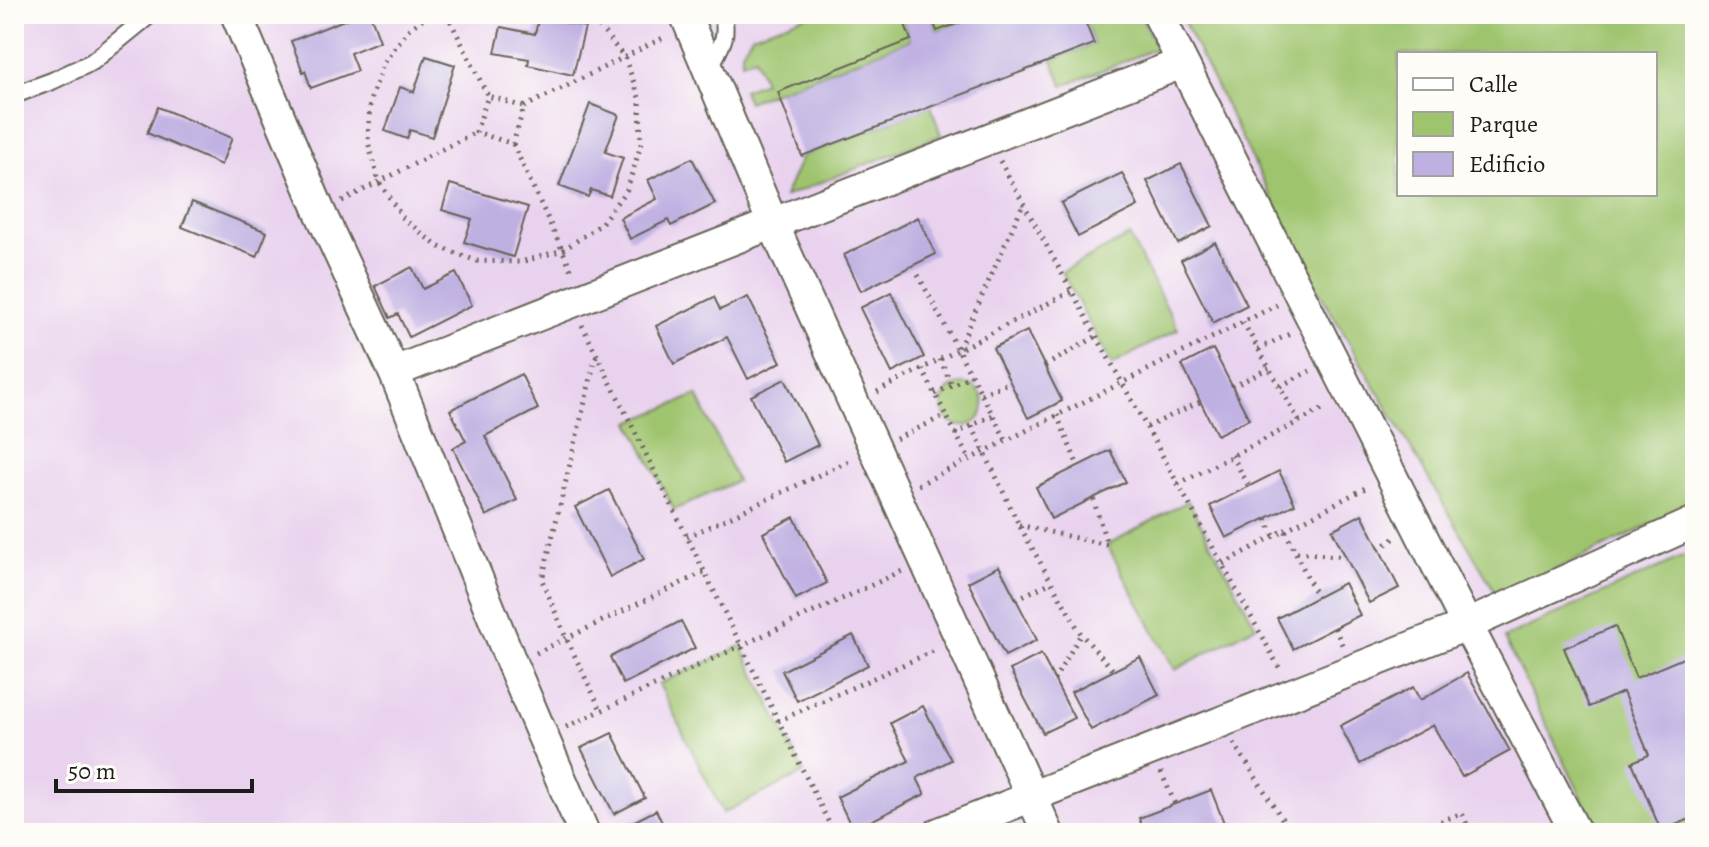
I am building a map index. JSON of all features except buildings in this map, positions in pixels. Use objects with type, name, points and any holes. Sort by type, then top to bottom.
[{"type":"street","points":[[236,14],[320,212],[394,372],[584,833]]},
{"type":"street","points":[[1158,14],[1467,625],[1576,833]]},
{"type":"street","points":[[687,20],[773,224],[1048,833]]},
{"type":"street","points":[[394,372],[1182,63]]},
{"type":"street","points":[[939,833],[1467,625],[1695,522]]},
{"type":"lane","points":[[14,95],[92,62],[151,14]]},
{"type":"lane","points":[[708,70],[726,36],[722,14]]},
{"type":"path","points":[[429,14],[409,29],[384,62],[370,101],[368,142],[379,182],[403,218],[437,246],[477,261],[521,262],[563,250],[600,225],[627,189],[641,145],[640,100],[625,58],[598,25],[582,14]]},
{"type":"path","points":[[320,212],[476,132],[488,96],[447,14]]},
{"type":"path","points":[[488,96],[524,107],[625,58],[687,20]]},
{"type":"path","points":[[524,107],[513,144],[563,250],[596,355],[834,833]]},
{"type":"path","points":[[476,132],[513,144]]},
{"type":"path","points":[[988,139],[1294,693]]},
{"type":"path","points":[[958,350],[1024,203]]},
{"type":"path","points":[[918,275],[1006,441]]},
{"type":"path","points":[[855,404],[1072,291]]},
{"type":"path","points":[[896,496],[1299,294]]},
{"type":"path","points":[[1243,322],[1299,421]]},
{"type":"path","points":[[1258,349],[1314,323]]},
{"type":"path","points":[[1045,366],[1097,336]]},
{"type":"path","points":[[596,355],[542,580],[601,710]]},
{"type":"path","points":[[940,359],[952,385]]},
{"type":"path","points":[[1232,387],[1269,368]]},
{"type":"path","points":[[922,369],[969,459]]},
{"type":"path","points":[[935,394],[971,375]]},
{"type":"path","points":[[981,394],[1010,382]]},
{"type":"path","points":[[1178,484],[1350,394]]},
{"type":"path","points":[[1147,427],[1200,402]]},
{"type":"path","points":[[687,537],[946,415]]},
{"type":"path","points":[[955,434],[993,415]]},
{"type":"path","points":[[1057,415],[1078,466]]},
{"type":"path","points":[[972,426],[1019,525],[1081,634],[1114,671]]},
{"type":"path","points":[[1232,455],[1249,487]]},
{"type":"path","points":[[1223,564],[1391,474]]},
{"type":"path","points":[[1019,525],[1107,545],[1093,498]]},
{"type":"path","points":[[1266,519],[1274,536]]},
{"type":"path","points":[[1285,530],[1317,597]]},
{"type":"path","points":[[1296,552],[1346,557]]},
{"type":"path","points":[[543,737],[926,560]]},
{"type":"path","points":[[512,664],[704,572]]},
{"type":"path","points":[[1016,599],[1052,582]]},
{"type":"path","points":[[1054,680],[1081,634]]},
{"type":"path","points":[[778,721],[961,638]]},
{"type":"path","points":[[1221,722],[1291,833]]},
{"type":"path","points":[[1411,833],[1462,813],[1471,833]]},
{"type":"shaded area","points":[[14,14],[1695,14],[1695,833],[14,833]]},
{"type":"green space","points":[[812,14],[901,14],[911,40],[748,102],[743,90],[764,82],[755,57],[742,62],[742,51],[752,35]]},
{"type":"green space","points":[[930,14],[984,14],[937,31]]},
{"type":"green space","points":[[1082,14],[1139,14],[1157,48],[1063,86],[1052,60],[1094,44]]},
{"type":"green space","points":[[1180,14],[1695,14],[1695,504],[1498,597],[1313,281]]},
{"type":"green space","points":[[931,106],[941,135],[784,197],[802,156]]},
{"type":"green space","points":[[1129,236],[1178,329],[1112,365],[1062,272]]},
{"type":"green space","points":[[963,384],[978,390],[984,405],[978,420],[963,426],[948,420],[942,405],[948,390]]},
{"type":"green space","points":[[697,395],[737,481],[674,510],[630,422]]},
{"type":"green space","points":[[1188,501],[1256,626],[1175,670],[1107,545]]},
{"type":"green space","points":[[1695,551],[1695,833],[1599,833],[1504,638]]},
{"type":"green space","points":[[741,646],[804,773],[723,813],[659,684]]}]
